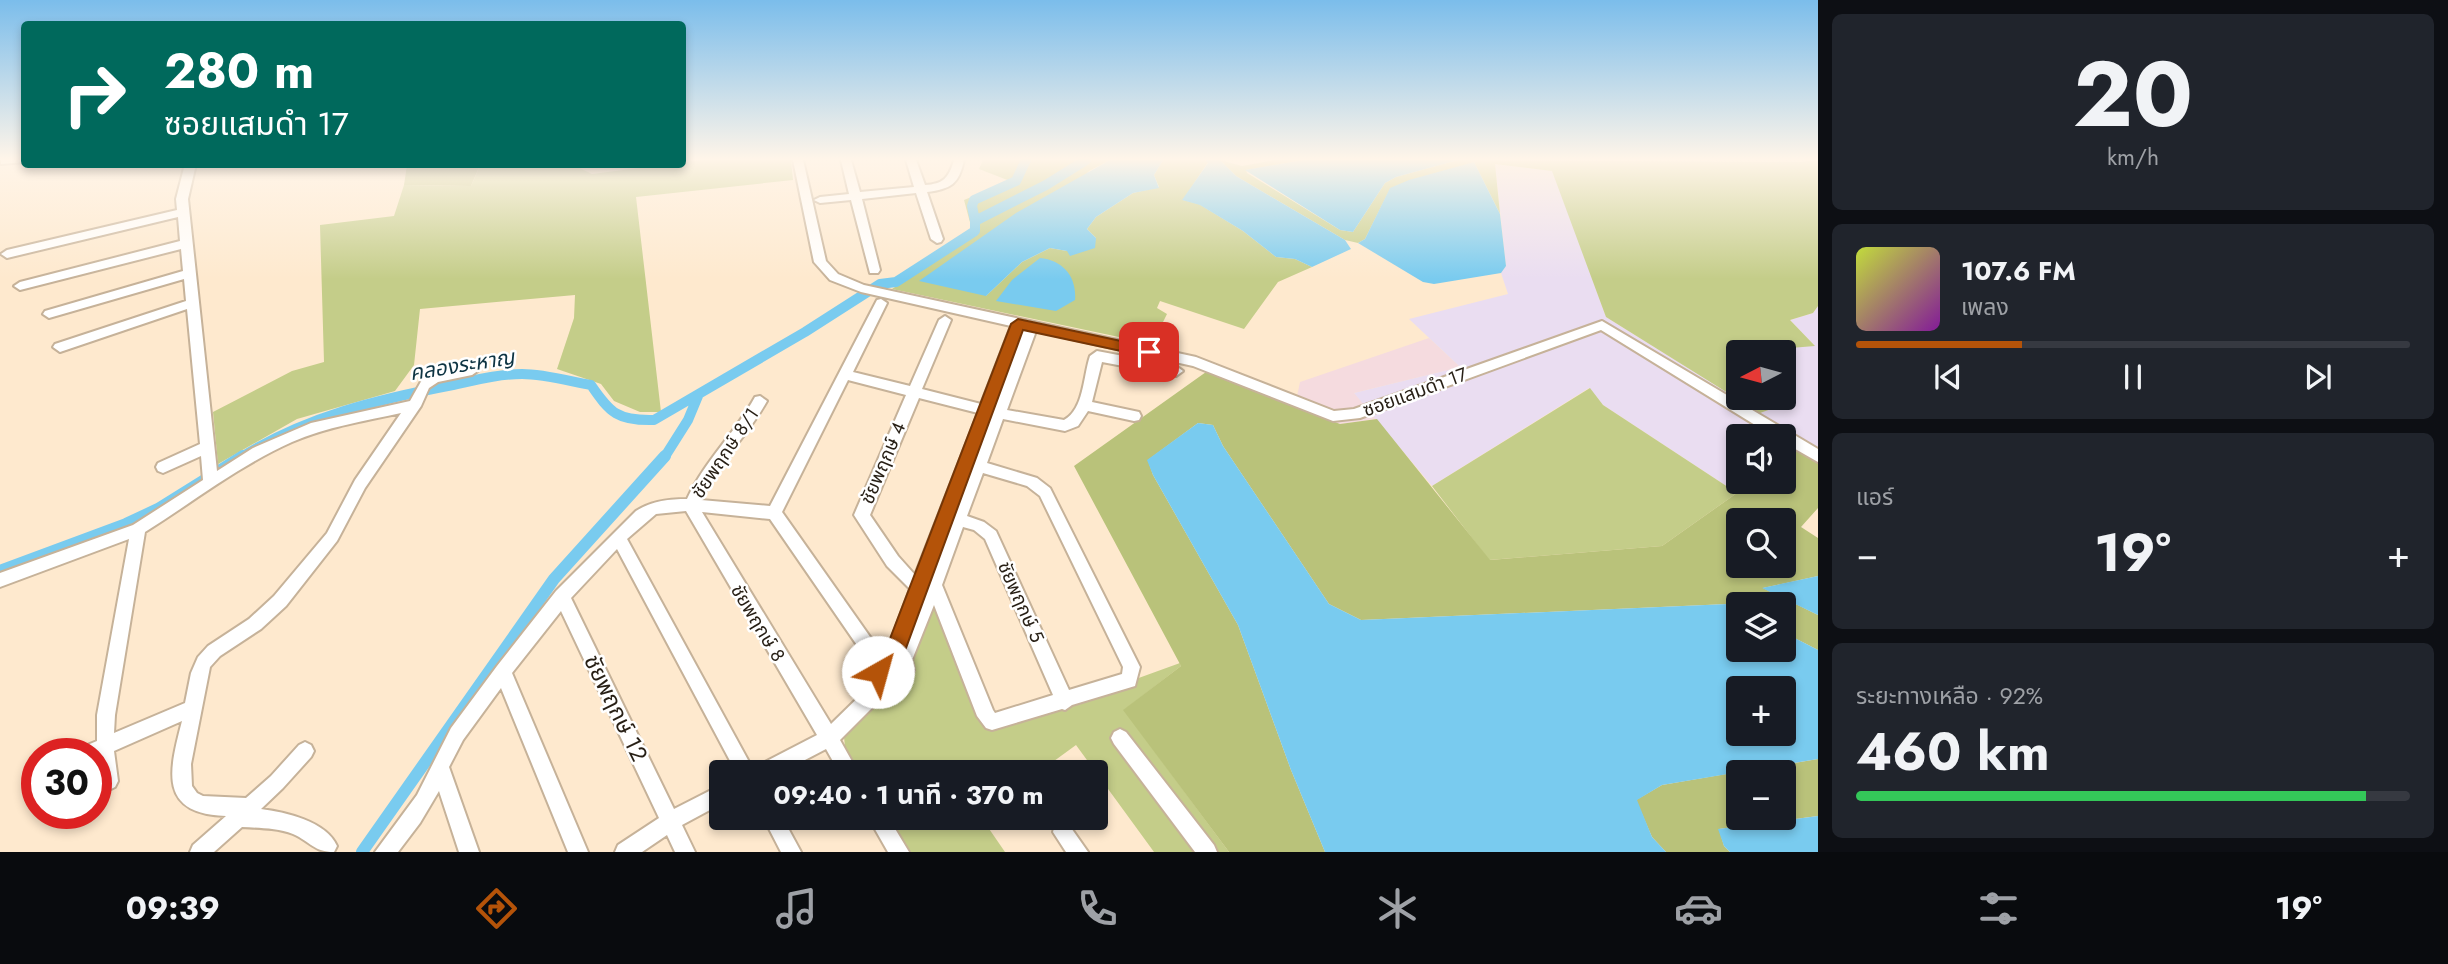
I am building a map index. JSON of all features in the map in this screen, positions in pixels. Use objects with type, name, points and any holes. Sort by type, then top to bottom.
[{"type":"street","points":[[182,200],[210,477]]},
{"type":"street","name":"ซอยแสมดำ 17","points":[[807,200],[820,262],[834,277],[884,299],[1025,325],[1209,366],[1319,411],[1343,416],[1602,325],[1818,456]]},
{"type":"street","points":[[857,200],[874,270]]},
{"type":"street","points":[[924,200],[937,239]]},
{"type":"street","points":[[7,254],[183,212]]},
{"type":"street","points":[[20,286],[185,244]]},
{"type":"street","points":[[42,265],[42,280]]},
{"type":"street","points":[[49,314],[189,273]]},
{"type":"street","points":[[774,513],[884,299]]},
{"type":"street","points":[[60,347],[193,303]]},
{"type":"street","points":[[913,392],[944,320]]},
{"type":"street","points":[[978,466],[1032,482],[1045,492],[1132,667],[1129,680],[998,722],[988,720],[928,588],[961,492],[1025,325]]},
{"type":"street","points":[[846,375],[1065,426],[1076,421],[1097,356],[1176,371]]},
{"type":"street","points":[[327,846],[310,831],[288,822],[201,805],[188,799],[182,788],[181,769],[199,673],[214,651],[268,614],[332,537],[360,484],[419,397],[437,378],[472,370]]},
{"type":"street","name":"ชัยพฤกษ์ 4","points":[[913,392],[862,515],[901,571],[928,588]]},
{"type":"street","points":[[0,580],[138,529],[210,477],[286,438],[419,397]]},
{"type":"street","name":"ชัยพฤกษ์ 8/1","points":[[691,506],[703,481],[748,424],[760,401]]},
{"type":"street","points":[[1083,405],[1134,416]]},
{"type":"street","points":[[886,682],[878,672],[892,659],[959,519],[961,492],[978,466],[982,439]]},
{"type":"street","points":[[163,467],[209,446]]},
{"type":"street","points":[[386,852],[414,815],[457,734],[503,671],[562,596],[619,538],[654,508],[691,506],[774,513],[892,659],[907,668],[904,677],[896,682],[886,682],[828,739],[787,760]]},
{"type":"street","name":"ชัยพฤกษ์ 8","points":[[691,506],[841,760]]},
{"type":"street","name":"ชัยพฤกษ์ 5","points":[[959,519],[979,526],[991,535],[1065,702]]},
{"type":"street","points":[[105,738],[106,715],[138,529]]},
{"type":"street","points":[[619,538],[739,760]]},
{"type":"street","name":"ชัยพฤกษ์ 12","points":[[562,596],[685,852]]},
{"type":"street","points":[[503,671],[578,852]]},
{"type":"street","points":[[112,743],[192,708]]},
{"type":"street","points":[[1120,738],[1207,852]]},
{"type":"street","points":[[200,852],[277,782],[305,751]]},
{"type":"street","points":[[440,767],[469,852]]},
{"type":"street","points":[[625,852],[670,821],[709,800]]},
{"type":"street","points":[[779,830],[791,852]]},
{"type":"street","points":[[885,830],[899,852]]},
{"type":"street","points":[[1062,832],[1078,852]]},
{"type":"shaded area","points":[[1499,200],[1563,200],[1606,317],[1726,392],[1726,410],[1755,410],[1760,413],[1768,410],[1796,410],[1796,347],[1814,345],[1790,320],[1813,313],[1818,306],[1818,508],[1796,491],[1796,424],[1726,424],[1726,486],[1603,405],[1589,388],[1432,486],[1354,393],[1460,367],[1409,319],[1508,294],[1501,273],[1506,266]]},
{"type":"shaded area","points":[[1429,338],[1460,367],[1354,393],[1377,419],[1340,424],[1295,406],[1300,382]]},
{"type":"green space","points":[[399,200],[636,200],[661,412],[640,412],[614,401],[601,384],[557,369],[574,318],[575,295],[420,309],[414,365],[395,391],[297,419],[218,464],[213,412],[292,371],[324,362],[320,225],[394,216]]},
{"type":"green space","points":[[964,200],[1065,200],[986,296],[1022,262],[1050,248],[1067,251],[1096,238],[1087,229],[1096,217],[1123,200],[1183,200],[1199,204],[1243,231],[1276,257],[1295,259],[1312,267],[1278,282],[1244,329],[1160,301],[1157,308],[1167,314],[1152,344],[892,289],[979,231],[971,226]]},
{"type":"green space","points":[[1276,200],[1291,200],[1340,230],[1353,232],[1374,200],[1385,200],[1365,239],[1358,243],[1345,240]]},
{"type":"green space","points":[[1493,200],[1499,200],[1500,214]]},
{"type":"green space","points":[[1563,200],[1818,200],[1818,306],[1813,313],[1790,320],[1815,346],[1796,347],[1796,340],[1726,340],[1726,392],[1606,317]]},
{"type":"green space","points":[[1206,372],[1340,424],[1377,419],[1490,560],[1662,546],[1736,494],[1796,494],[1796,449],[1818,460],[1818,508],[1801,527],[1818,538],[1818,576],[1763,588],[1771,592],[1726,592],[1726,604],[1361,620],[1329,604],[1223,446],[1213,425],[1198,423],[1148,460],[1153,475],[1238,625],[1291,770],[1325,852],[1229,852],[1123,710],[1181,666],[1074,466]]},
{"type":"green space","points":[[1590,388],[1603,405],[1726,486],[1726,494],[1736,494],[1662,546],[1489,560],[1432,486]]},
{"type":"green space","points":[[934,600],[985,727],[995,730],[1180,663],[1181,666],[1124,710],[1229,852],[1154,852],[1108,789],[1108,760],[1087,760],[1076,745],[1055,760],[853,760],[845,747],[844,737],[875,706],[905,683],[913,662],[911,651]]},
{"type":"green space","points":[[1796,604],[1818,615],[1818,650],[1796,639]]},
{"type":"green space","points":[[1818,759],[1818,816],[1796,819],[1796,763]]},
{"type":"green space","points":[[1726,774],[1726,828],[1719,829],[1724,846],[1730,852],[1666,852],[1652,837],[1636,800],[1662,785]]},
{"type":"green space","points":[[896,830],[990,830],[1005,852],[910,852]]},
{"type":"water","points":[[1039,200],[1123,200],[1096,217],[1087,229],[1096,238],[1095,248],[1070,256],[1067,251],[1050,248],[1022,262],[986,296],[919,281],[1016,213]]},
{"type":"water","points":[[1182,200],[1276,200],[1345,240],[1351,249],[1312,267],[1295,259],[1276,257],[1243,231],[1200,205]]},
{"type":"water","points":[[1292,200],[1374,200],[1353,232],[1340,230]]},
{"type":"water","points":[[1384,200],[1493,200],[1500,214],[1506,266],[1501,273],[1434,284],[1423,282],[1358,243],[1365,239]]},
{"type":"water","points":[[1040,258],[1055,262],[1067,271],[1074,284],[1075,300],[1056,311],[996,301],[1012,280]]},
{"type":"water","points":[[1198,423],[1213,425],[1223,446],[1329,604],[1361,620],[1726,604],[1726,662],[1796,662],[1796,639],[1818,650],[1818,759],[1796,763],[1796,760],[1726,760],[1726,774],[1662,785],[1637,800],[1652,837],[1666,852],[1325,852],[1291,770],[1238,625],[1147,460]]},
{"type":"water","points":[[1818,576],[1818,615],[1796,604],[1796,592],[1770,592],[1762,588]]},
{"type":"water","points":[[1818,816],[1818,852],[1730,852],[1724,846],[1718,829],[1796,830],[1796,819]]},
{"type":"waterway","points":[[975,200],[972,206],[975,221]]},
{"type":"waterway","name":"คลองระหาญ","points":[[975,221],[1017,200]]},
{"type":"waterway","name":"คลองระหาญ","points":[[240,458],[290,431],[343,411],[505,375],[539,375],[591,385],[610,409],[623,417],[654,420],[805,332],[880,284],[896,282],[975,231],[975,221]]},
{"type":"waterway","points":[[664,458],[688,420],[698,396]]},
{"type":"waterway","name":"คลองระหาญ","points":[[0,571],[126,524],[158,509],[243,456]]},
{"type":"waterway","points":[[362,852],[554,579],[665,456]]},
{"type":"route","points":[[878,672],[877,667],[882,659],[893,656],[1018,324],[1149,352]]}]
